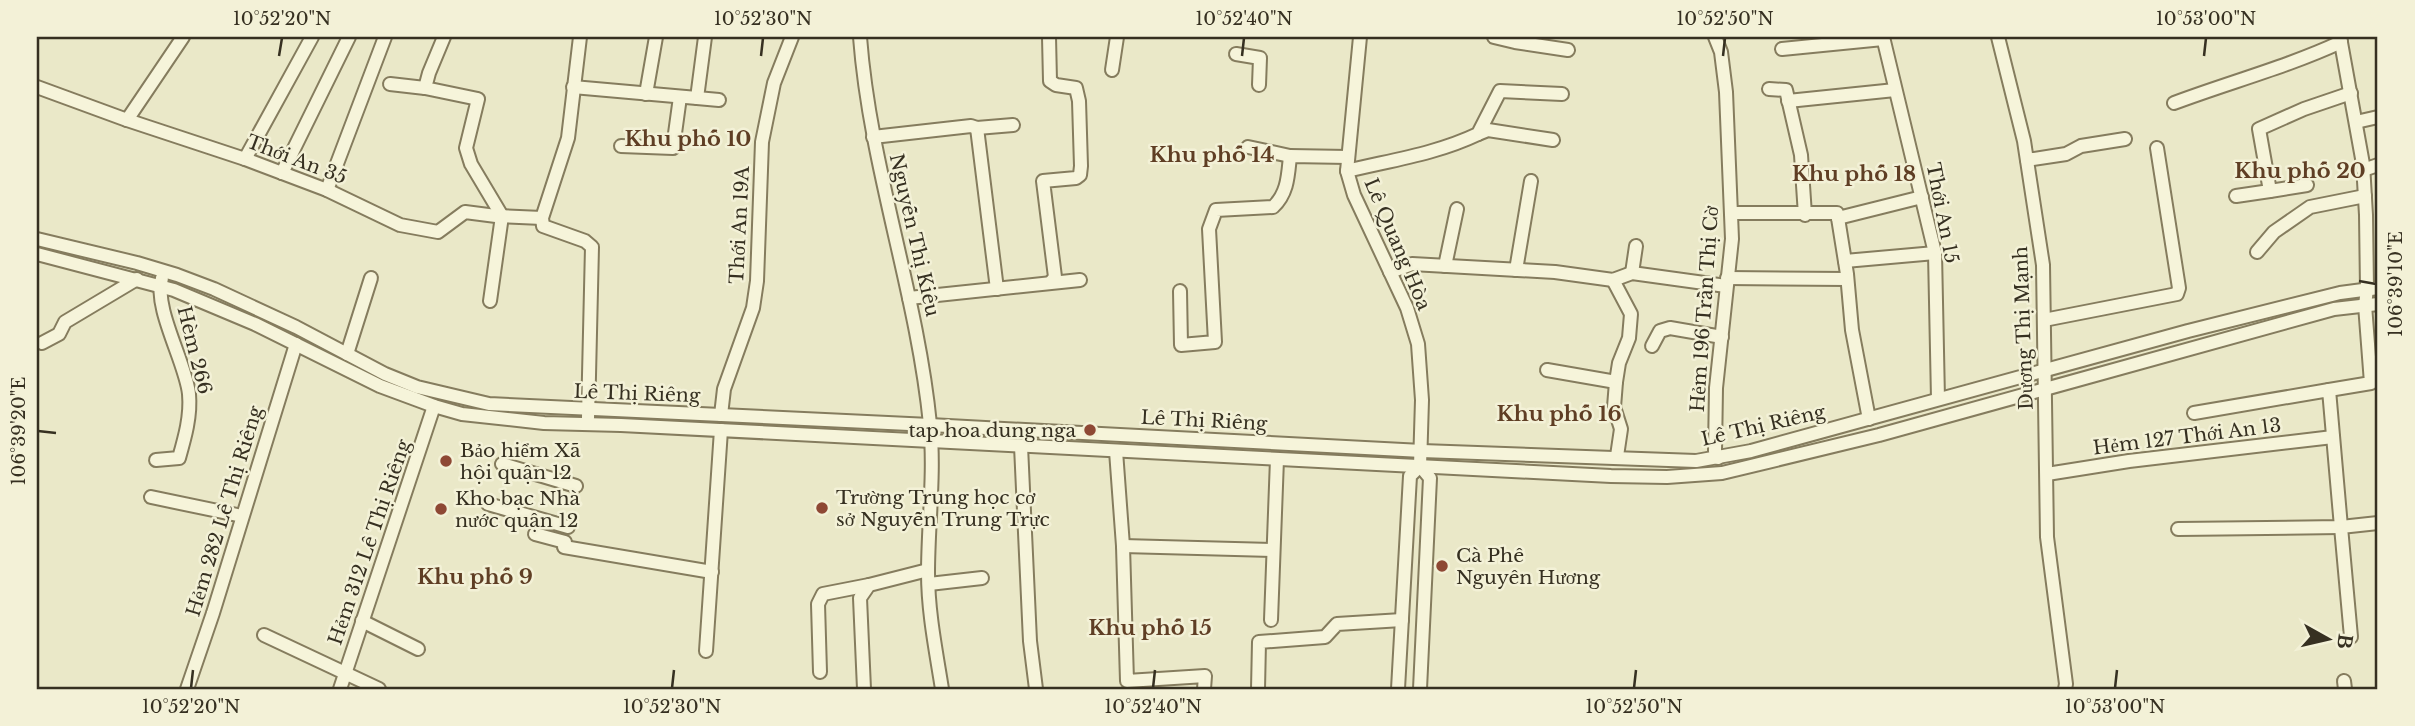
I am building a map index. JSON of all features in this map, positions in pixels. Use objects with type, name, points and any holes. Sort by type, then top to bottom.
[{"type":"street","points":[[127,120],[183,37]]},
{"type":"street","points":[[245,159],[312,37]]},
{"type":"street","points":[[282,173],[349,37]]},
{"type":"street","points":[[327,190],[385,37]]},
{"type":"street","points":[[425,88],[444,37]]},
{"type":"street","points":[[580,37],[568,138],[542,218],[543,226],[585,241],[592,247],[588,425]]},
{"type":"street","points":[[646,94],[656,37]]},
{"type":"street","points":[[696,98],[705,37]]},
{"type":"street","name":"Thới An 19A","points":[[721,415],[724,389],[753,308],[757,281],[762,142],[774,83],[792,37]]},
{"type":"street","name":"Nguyễn Thị Kiêu","points":[[860,37],[873,137],[918,337],[930,425],[928,570],[935,649],[942,689]]},
{"type":"street","points":[[1049,37],[1050,81],[1056,85],[1076,88],[1079,101],[1081,166],[1080,175],[1076,177],[1043,181],[1055,277],[1051,282]]},
{"type":"street","points":[[1112,70],[1117,37]]},
{"type":"street","name":"Lê Quang Hòa","points":[[1360,37],[1347,171],[1354,195],[1407,308],[1418,344],[1422,400],[1420,466],[1410,476],[1398,689]]},
{"type":"street","points":[[1494,37],[1515,43],[1568,50]]},
{"type":"street","name":"Hẻm 196 Trần Thị Cờ","points":[[1715,37],[1721,52],[1726,92],[1732,239],[1716,388],[1715,451],[1718,458]]},
{"type":"street","name":"Dương Thị Mạnh","points":[[1998,37],[2027,160],[2043,265],[2047,537],[2065,689]]},
{"type":"street","points":[[1782,49],[1883,38]]},
{"type":"street","name":"Thới An 15","points":[[1883,38],[1935,254],[1938,399]]},
{"type":"street","points":[[2174,103],[2229,82],[2269,72],[2341,39],[2370,204],[2371,383],[2194,414]]},
{"type":"street","points":[[1236,54],[1260,58],[1259,85]]},
{"type":"street","points":[[390,84],[478,99],[466,148],[471,164],[502,216],[490,302]]},
{"type":"street","name":"Thới An 35","points":[[37,87],[327,190],[401,225],[438,232],[465,212],[542,218]]},
{"type":"street","points":[[573,87],[719,100]]},
{"type":"street","points":[[1769,89],[1786,90],[1801,155],[1805,215]]},
{"type":"street","points":[[1788,101],[1895,90]]},
{"type":"street","points":[[1478,134],[1500,91],[1562,94]]},
{"type":"street","points":[[2270,191],[2259,130],[2304,109],[2351,93]]},
{"type":"street","points":[[621,146],[673,148],[680,97]]},
{"type":"street","points":[[2356,122],[2378,117]]},
{"type":"street","points":[[873,137],[1013,125]]},
{"type":"street","points":[[977,128],[997,289]]},
{"type":"street","points":[[1347,171],[1428,154],[1488,130],[1553,140]]},
{"type":"street","points":[[2027,160],[2066,154],[2081,146],[2125,139]]},
{"type":"street","points":[[1248,147],[1290,156],[1348,157]]},
{"type":"street","points":[[2044,320],[2177,294],[2179,288],[2158,148]]},
{"type":"street","points":[[1180,291],[1181,345],[1215,342],[1209,229],[1216,210],[1273,207],[1281,199],[1288,182],[1290,156]]},
{"type":"street","points":[[2363,170],[2378,165]]},
{"type":"street","points":[[1516,270],[1531,181]]},
{"type":"street","points":[[2236,196],[2307,186]]},
{"type":"street","points":[[1838,218],[1922,197]]},
{"type":"street","points":[[2257,252],[2274,232],[2310,206],[2370,204]]},
{"type":"street","points":[[1445,266],[1458,209]]},
{"type":"street","points":[[1731,213],[1837,214],[1852,330],[1869,419]]},
{"type":"street","name":"Lê Thị Riêng","points":[[37,239],[164,271],[214,289],[296,327],[385,374],[417,387],[489,404],[1422,451],[1617,456],[1696,461],[1718,458],[1869,419],[2045,369],[2302,303],[2372,289]]},
{"type":"street","points":[[1632,273],[1636,246]]},
{"type":"street","name":"Lê Thị Riêng","points":[[37,254],[160,285],[224,310],[380,387],[435,407],[492,418],[1611,476],[1667,477],[1722,473],[1879,435],[2333,309],[2372,305]]},
{"type":"street","points":[[1845,261],[1935,254]]},
{"type":"street","points":[[1390,272],[1412,264],[1555,272],[1613,280],[1632,273],[1726,282],[1847,279]]},
{"type":"street","name":"Hèm 266","points":[[156,460],[179,458],[187,432],[190,407],[189,390],[167,324],[160,285],[164,271]]},
{"type":"street","points":[[347,354],[371,278]]},
{"type":"street","points":[[42,343],[59,334],[65,322],[137,279]]},
{"type":"street","points":[[909,298],[1080,280]]},
{"type":"street","points":[[1613,280],[1631,314],[1629,338],[1619,363],[1616,382],[1614,407],[1621,429],[1617,456]]},
{"type":"street","points":[[1652,345],[1660,331],[1670,328],[1722,337]]},
{"type":"street","name":"Hẻm 282 Lê Thị Riêng","points":[[187,689],[296,344]]},
{"type":"street","points":[[1547,370],[1616,382]]},
{"type":"street","points":[[2329,390],[2351,638]]},
{"type":"street","name":"Hẻm 312 Lê Thị Riêng","points":[[340,689],[435,407]]},
{"type":"street","points":[[706,651],[721,430]]},
{"type":"street","name":"Hẻm 127 Thới An 13","points":[[2047,474],[2129,461],[2333,437]]},
{"type":"street","points":[[1021,446],[1030,641],[1036,689]]},
{"type":"street","points":[[1116,451],[1123,546],[1128,685],[1155,685],[1205,676],[1204,689]]},
{"type":"street","points":[[1271,620],[1277,459]]},
{"type":"street","points":[[502,464],[576,486]]},
{"type":"street","name":"Lê Quang Hòa","points":[[1420,466],[1430,478],[1420,689]]},
{"type":"street","points":[[151,497],[242,516]]},
{"type":"street","points":[[488,503],[568,527]]},
{"type":"street","points":[[2178,529],[2341,527],[2378,523]]},
{"type":"street","points":[[536,534],[565,545],[712,572]]},
{"type":"street","points":[[1123,546],[1273,550]]},
{"type":"street","points":[[820,672],[818,604],[823,594],[928,570]]},
{"type":"street","points":[[929,584],[982,578]]},
{"type":"street","points":[[864,689],[860,598],[869,585]]},
{"type":"street","points":[[362,621],[418,649]]},
{"type":"street","points":[[1258,689],[1259,642],[1325,637],[1337,624],[1402,621]]},
{"type":"street","points":[[264,635],[379,689]]},
{"type":"place","name":"tap hoa dung nga","points":[[1090,430]]},
{"type":"place","name":"Bảo hiểm Xã hội quận 12","points":[[446,461]]},
{"type":"place","name":"Trường Trung học cơ sở Nguyễn Trung Trực","points":[[822,508]]},
{"type":"place","name":"Kho bạc Nhà nước quận 12","points":[[441,509]]},
{"type":"place","name":"Cà Phê Nguyên Hương","points":[[1442,566]]},
{"type":"district","name":"Khu phố 10","points":[[688,139]]},
{"type":"district","name":"Khu phố 14","points":[[1212,155]]},
{"type":"district","name":"Khu phố 20","points":[[2300,171]]},
{"type":"district","name":"Khu phố 18","points":[[1854,174]]},
{"type":"district","name":"Khu phố 16","points":[[1559,414]]},
{"type":"district","name":"Khu phố 9","points":[[475,577]]},
{"type":"district","name":"Khu phố 15","points":[[1150,628]]}]
